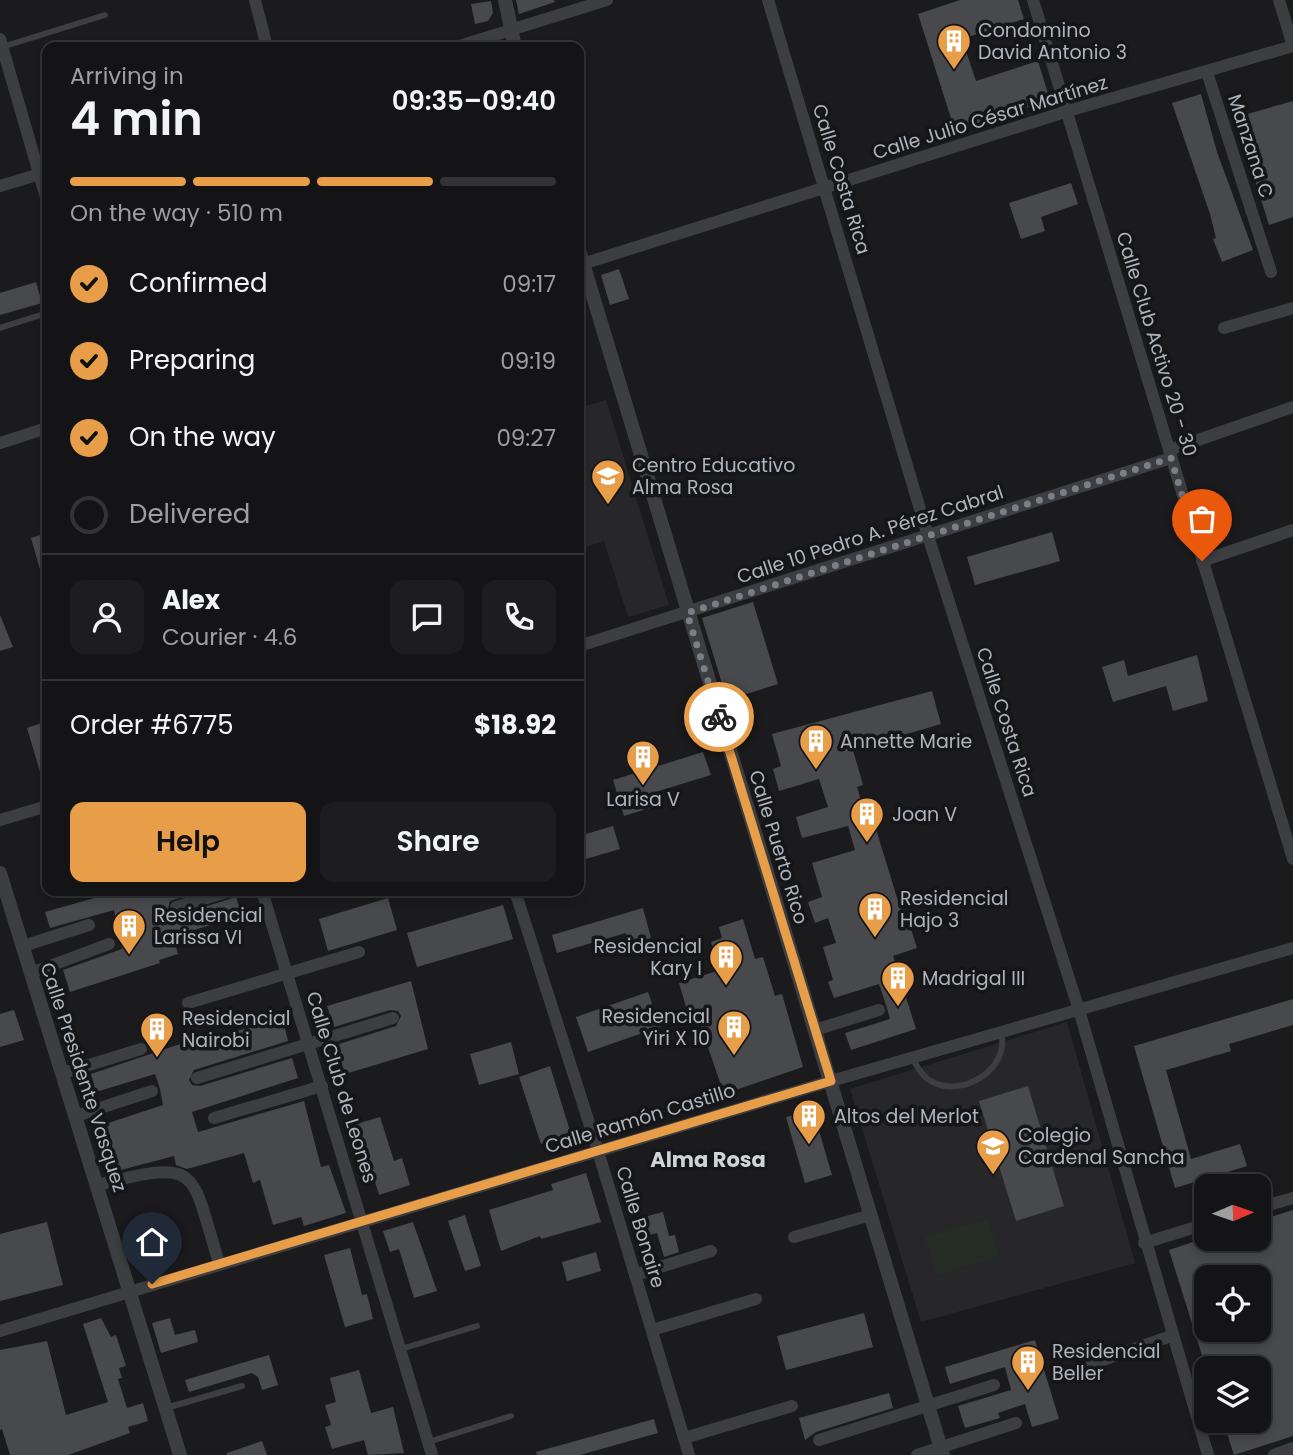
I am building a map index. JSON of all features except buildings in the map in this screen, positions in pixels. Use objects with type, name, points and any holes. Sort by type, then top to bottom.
[{"type":"street","points":[[255,0],[266,42]]},
{"type":"street","points":[[505,0],[513,42]]},
{"type":"street","points":[[473,42],[607,0]]},
{"type":"street","name":"Calle Costa Rica","points":[[768,0],[928,536],[1079,1010],[1171,1336],[1208,1455]]},
{"type":"street","name":"Calle Club Activo 20 - 30","points":[[1033,0],[1293,859]]},
{"type":"street","points":[[1279,0],[1292,40]]},
{"type":"street","name":"Calle Julio César Martínez","points":[[584,259],[826,190],[1068,111],[1207,72],[1292,40]]},
{"type":"street","points":[[1,43],[42,170]]},
{"type":"street","name":"Manzana C","points":[[1207,72],[1271,272]]},
{"type":"street","points":[[0,186],[42,173]]},
{"type":"street","name":"Calle Puerto Rico","points":[[584,270],[930,1404],[942,1451]]},
{"type":"street","points":[[1224,328],[1293,308]]},
{"type":"street","name":"Calle 10 Pedro A. Pérez Cabral","points":[[584,644],[928,536],[1292,410]]},
{"type":"street","points":[[0,443],[42,430]]},
{"type":"street","points":[[1202,561],[1293,530]]},
{"type":"street","points":[[0,820],[42,807]]},
{"type":"street","name":"Calle Presidente Vasquez","points":[[0,873],[99,1185],[180,1455]]},
{"type":"street","points":[[176,907],[213,896]]},
{"type":"street","name":"Calle Club de Leones","points":[[265,896],[430,1448]]},
{"type":"street","name":"Calle Bonaire","points":[[517,896],[598,1151],[689,1455]]},
{"type":"street","points":[[23,946],[89,925]]},
{"type":"street","points":[[31,973],[109,944]]},
{"type":"street","name":"Calle Ramón Castillo","points":[[0,1331],[831,1081],[1293,948]]},
{"type":"street","points":[[188,1003],[359,952]]},
{"type":"street","points":[[815,1030],[879,1010]]},
{"type":"street","points":[[197,1078],[310,1046],[393,1018]]},
{"type":"street","points":[[63,1073],[141,1049]]},
{"type":"street","points":[[214,1118],[322,1086]]},
{"type":"street","points":[[76,1116],[152,1091]]},
{"type":"street","points":[[99,1185],[159,1170],[181,1174],[196,1188],[219,1264]]},
{"type":"street","points":[[1271,1204],[1293,1198]]},
{"type":"street","points":[[794,1237],[871,1215]]},
{"type":"street","points":[[1144,1242],[1194,1227]]},
{"type":"street","points":[[635,1275],[712,1251]]},
{"type":"street","points":[[652,1330],[756,1298]]},
{"type":"street","points":[[1091,1364],[1171,1336]]},
{"type":"street","points":[[819,1440],[994,1384]]},
{"type":"street","points":[[684,1438],[792,1406]]},
{"type":"street","points":[[917,1455],[942,1451],[1016,1423]]},
{"type":"street","points":[[1274,1455],[1293,1448]]},
{"type":"lane","points":[[1,43],[105,15]]},
{"type":"lane","points":[[0,328],[42,315]]},
{"type":"lane","points":[[912,1058],[926,1078],[938,1085],[951,1086],[974,1081],[988,1073],[998,1061],[1003,1039],[1001,1032]]},
{"type":"lane","points":[[401,1349],[477,1326]]},
{"type":"lane","points":[[166,1408],[242,1386]]},
{"type":"lane","points":[[430,1448],[511,1416]]},
{"type":"shaded area","name":"Centro Educativo Alma Rosa","points":[[606,400],[669,605],[628,617],[604,541],[584,547],[584,407]]},
{"type":"shaded area","name":"Colegio Cardenal Sancha","points":[[1067,1022],[1135,1263],[921,1322],[850,1089]]},
{"type":"shaded area","points":[[988,1220],[999,1256],[937,1275],[925,1237]]},
{"type":"way so far","points":[[719,717],[687,613],[1171,458],[1202,561]]},
{"type":"place","name":"Condomino David Antonio 3","points":[[954,71]]},
{"type":"place","name":"Centro Educativo Alma Rosa","points":[[608,506]]},
{"type":"place","name":"Annette Marie","points":[[816,771]]},
{"type":"place","name":"Larisa V","points":[[643,787]]},
{"type":"place","name":"Joan V","points":[[867,844]]},
{"type":"place","name":"Residencial Hajo 3","points":[[875,939]]},
{"type":"place","name":"Residencial Larissa VI","points":[[129,956]]},
{"type":"place","name":"Residencial Kary I","points":[[726,987]]},
{"type":"place","name":"Madrigal III","points":[[898,1008]]},
{"type":"place","name":"Residencial Yiri X 10","points":[[734,1057]]},
{"type":"place","name":"Residencial Nairobi","points":[[157,1059]]},
{"type":"place","name":"Altos del Merlot","points":[[809,1146]]},
{"type":"place","name":"Colegio Cardenal Sancha","points":[[993,1176]]},
{"type":"place","name":"Residencial Beller","points":[[1028,1392]]},
{"type":"district","name":"Alma Rosa","points":[[708,1160]]},
{"type":"route","points":[[152,1284],[831,1081],[719,717]]}]
